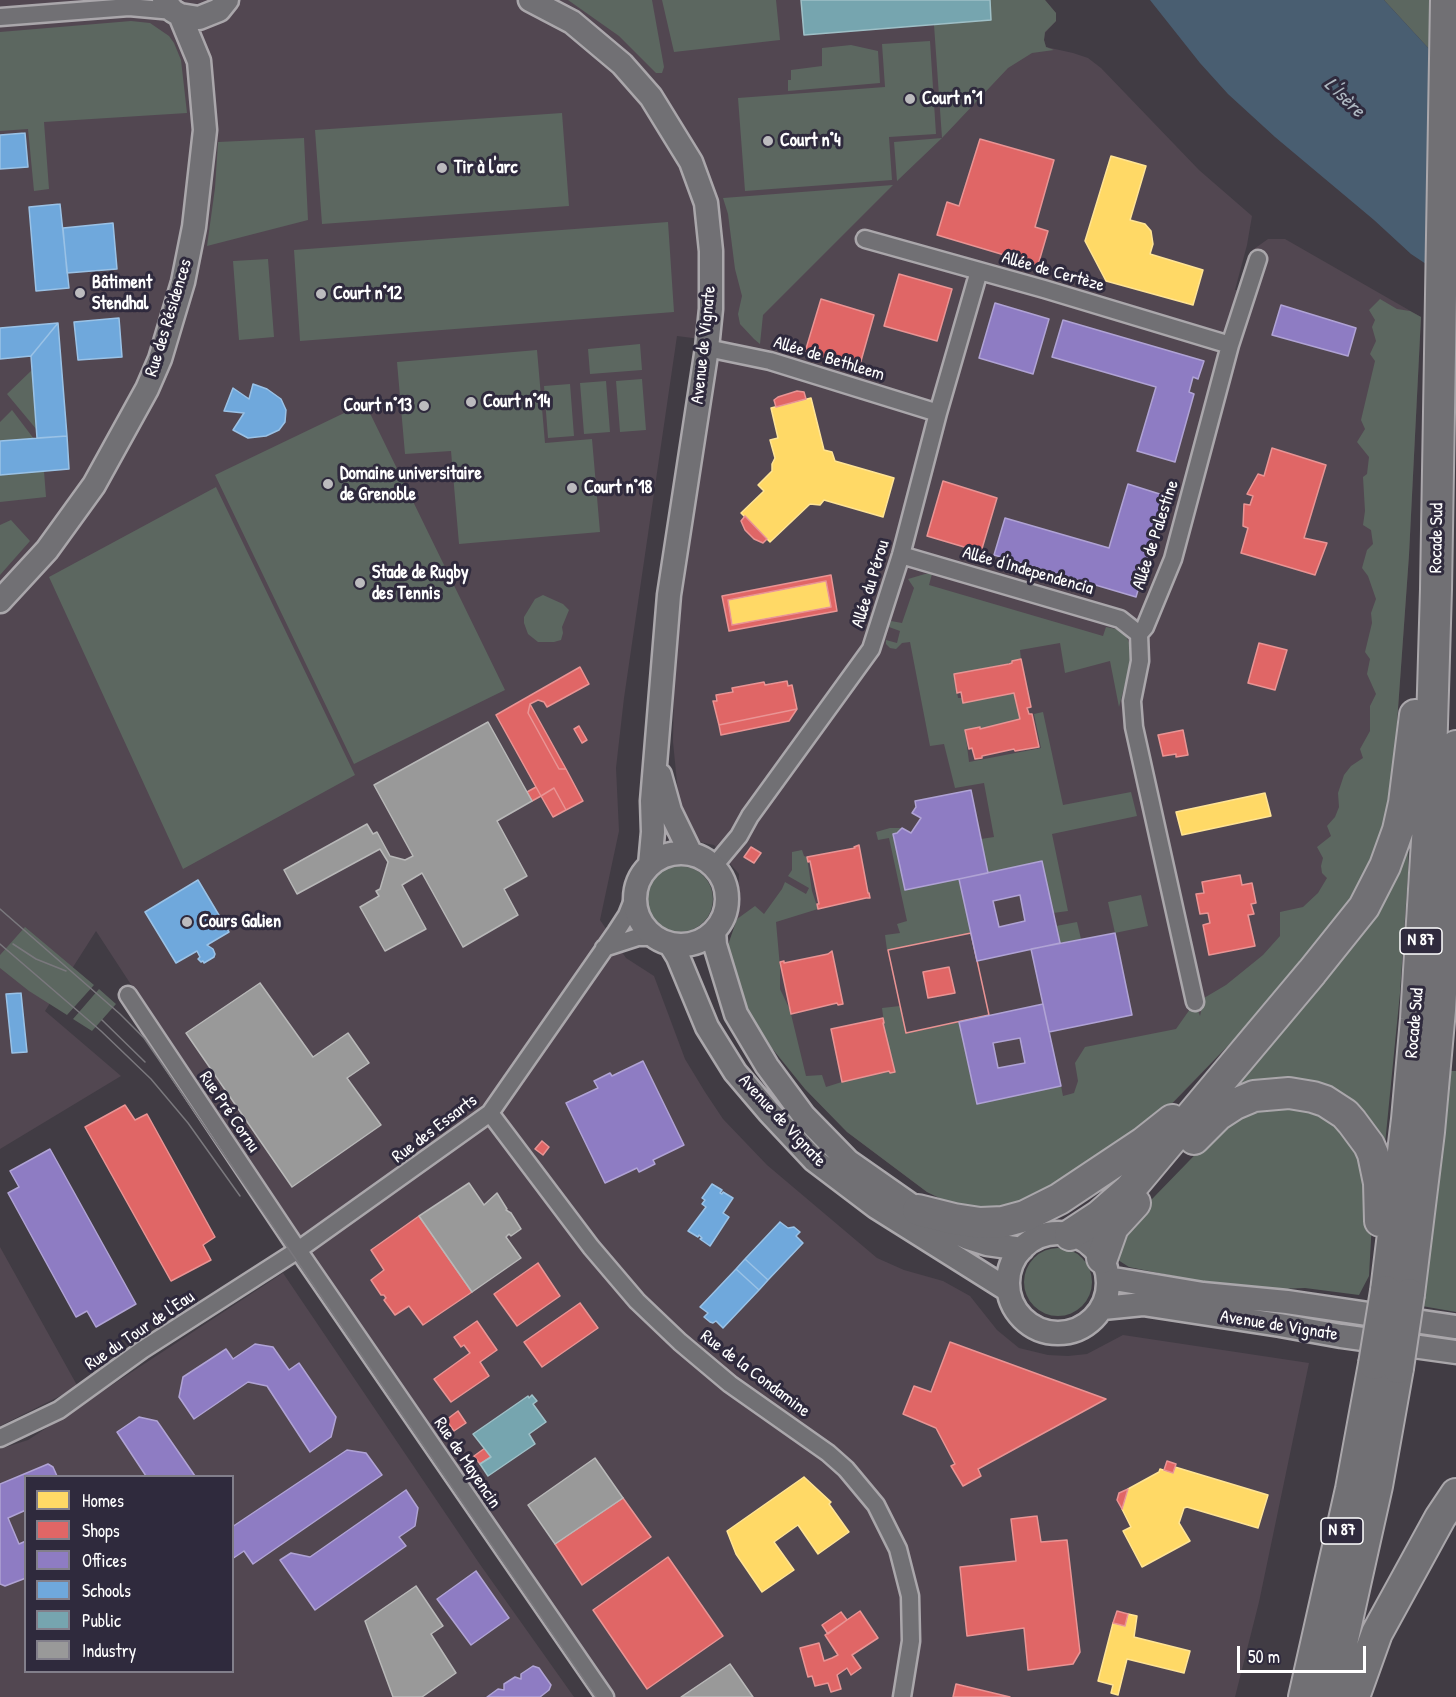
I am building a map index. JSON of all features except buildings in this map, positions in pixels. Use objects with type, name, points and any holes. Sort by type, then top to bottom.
[{"type":"highway","name":"Rocade Sud","points":[[1304,1697],[1379,1371],[1391,1292],[1420,964],[1430,792],[1436,589],[1446,0]]},
{"type":"highway","points":[[1070,1234],[1099,1216],[1130,1189],[1352,924],[1374,891],[1386,866],[1404,803],[1416,709],[1423,620],[1436,589]]},
{"type":"highway","name":"Rocade Sud","points":[[1391,1292],[1429,1132],[1440,1010],[1456,746]]},
{"type":"highway","points":[[918,1210],[966,1221],[992,1223],[1015,1220],[1037,1211],[1143,1143],[1225,1076]]},
{"type":"highway","points":[[1105,1268],[1109,1235],[1118,1221],[1218,1115],[1254,1096],[1289,1093],[1313,1097],[1335,1108],[1353,1122],[1369,1145],[1377,1168],[1391,1292]]},
{"type":"highway","name":"Rocade Sud","points":[[1330,1697],[1375,1496],[1379,1371]]},
{"type":"highway","points":[[1354,1697],[1377,1633],[1448,1507]]},
{"type":"street","points":[[0,17],[134,3],[172,9],[200,18],[219,10],[227,0]]},
{"type":"street","name":"Avenue de Vignate","points":[[530,0],[572,22],[622,64],[651,97],[691,162],[706,203],[711,251],[711,309],[669,596],[650,865]]},
{"type":"street","name":"Rue des Résidences","points":[[172,9],[199,61]]},
{"type":"street","name":"Rue des Résidences","points":[[0,601],[47,550],[94,485],[147,389],[160,359],[183,282],[194,227],[205,130],[199,61],[209,16]]},
{"type":"street","name":"Allée de Certèze","points":[[865,239],[1230,345]]},
{"type":"street","name":"Allée de Palestine","points":[[1196,1002],[1134,727],[1132,701],[1140,661],[1139,634],[1145,627],[1173,559],[1230,345],[1258,258]]},
{"type":"street","name":"Allée du Pérou","points":[[714,866],[738,836],[750,816],[871,649],[901,555],[938,413],[979,271]]},
{"type":"street","name":"Allée de Bethleem","points":[[707,348],[771,361],[938,413]]},
{"type":"street","name":"Allée d'Independencia","points":[[901,555],[1120,618],[1139,634]]},
{"type":"street","name":"Avenue de Vignate","points":[[656,761],[670,812],[692,854]]},
{"type":"street","points":[[604,948],[638,937],[682,945],[694,943],[714,931],[724,916],[727,899],[724,881],[714,866],[704,859],[692,854],[669,854],[659,858],[642,874],[635,895],[636,907],[646,929],[663,940]]},
{"type":"street","name":"Rue des Essarts","points":[[298,1250],[490,1113],[627,915],[635,895]]},
{"type":"street","name":"Avenue de Vignate","points":[[714,931],[718,956],[736,1014],[804,1116],[848,1161],[938,1224],[987,1244],[1022,1249]]},
{"type":"street","name":"Avenue de Vignate","points":[[663,940],[678,957],[706,1027],[735,1072],[814,1160],[876,1208],[1008,1290]]},
{"type":"street","name":"Rue Pré Cornu","points":[[128,995],[298,1250]]},
{"type":"street","name":"Rue de la Condamine","points":[[490,1113],[591,1247],[637,1301],[680,1342],[730,1384],[828,1453],[854,1478],[876,1505],[898,1549],[910,1596],[911,1641],[902,1697]]},
{"type":"street","points":[[1049,1234],[1070,1234],[1088,1243],[1105,1268],[1108,1293],[1103,1308],[1093,1320],[1080,1329],[1065,1334],[1049,1333],[1034,1328],[1021,1318],[1012,1305],[1008,1290],[1011,1268],[1022,1249],[1030,1242],[1049,1234]]},
{"type":"street","name":"Rue du Tour de l'Eau","points":[[0,1438],[59,1410],[142,1350],[298,1250]]},
{"type":"street","name":"Rue de Mayencin","points":[[298,1250],[605,1697]]},
{"type":"street","name":"Avenue de Vignate","points":[[1105,1268],[1203,1294],[1287,1302],[1456,1327]]},
{"type":"street","name":"Avenue de Vignate","points":[[1103,1308],[1143,1305],[1456,1352]]},
{"type":"shaded area","points":[[0,0],[1045,0],[1056,13],[1056,21],[1045,33],[1046,47],[1088,58],[1101,68],[1199,170],[1252,216],[1235,290],[1238,290],[1247,259],[1254,249],[1268,239],[1285,239],[1421,317],[1409,555],[1391,807],[1305,966],[1172,1104],[970,1213],[927,1192],[847,1132],[805,1089],[771,1047],[728,945],[737,919],[739,874],[714,845],[694,841],[679,803],[673,742],[674,675],[691,513],[716,341],[677,336],[624,698],[616,768],[619,831],[600,920],[626,958],[654,976],[685,1059],[723,1119],[767,1165],[877,1258],[904,1270],[943,1281],[970,1296],[997,1330],[1019,1348],[1048,1355],[1087,1354],[1123,1335],[1309,1363],[1259,1602],[1235,1697],[614,1697],[203,1095],[96,931],[45,1011],[121,1076],[0,1149]]},
{"type":"shaded area","points":[[568,0],[652,0],[664,67],[662,73],[656,73],[619,36]]},
{"type":"shaded area","points":[[662,0],[776,0],[780,40],[674,52]]},
{"type":"shaded area","points":[[801,0],[1045,0],[1056,13],[1056,21],[1045,32],[1044,40],[1046,47],[1054,50],[1032,53],[1008,68],[942,138],[934,25],[991,20],[991,17],[945,21]]},
{"type":"shaded area","points":[[1384,0],[1456,0],[1431,51]]},
{"type":"shaded area","points":[[131,21],[150,23],[169,36],[174,43],[181,60],[187,113],[44,122],[49,189],[34,191],[28,129],[0,131],[0,32]]},
{"type":"shaded area","points":[[930,41],[936,134],[889,137],[892,180],[745,191],[738,98],[885,87],[882,44]]},
{"type":"shaded area","points":[[851,45],[878,51],[880,83],[788,91],[791,70],[822,66],[822,48]]},
{"type":"shaded area","name":"Tir à l'arc","points":[[562,113],[569,206],[322,224],[315,130]]},
{"type":"shaded area","points":[[304,138],[308,220],[207,246],[215,188],[218,142]]},
{"type":"shaded area","points":[[942,138],[897,181],[894,142]]},
{"type":"shaded area","points":[[893,185],[763,315],[760,344],[754,339],[740,324],[738,314],[742,296],[735,269],[728,214],[723,198]]},
{"type":"shaded area","points":[[668,222],[674,312],[300,341],[294,250]]},
{"type":"shaded area","points":[[268,259],[274,337],[239,340],[233,261]]},
{"type":"shaded area","points":[[1380,299],[1397,309],[1410,311],[1421,317],[1409,555],[1391,807],[1366,887],[1305,966],[1152,1124],[1018,1209],[970,1213],[927,1192],[847,1132],[805,1089],[771,1047],[745,1007],[728,945],[737,919],[755,906],[764,914],[785,882],[806,894],[809,888],[788,876],[792,870],[792,852],[802,850],[804,856],[807,857],[812,891],[818,909],[776,922],[780,989],[790,1010],[806,1076],[822,1075],[826,1087],[845,1081],[884,1023],[882,1008],[900,1006],[906,1033],[959,1022],[977,1104],[1061,1086],[1063,1096],[1074,1093],[1078,1081],[1075,1063],[1085,1047],[1176,1029],[1195,1002],[1200,1016],[1204,998],[1226,985],[1263,955],[1280,936],[1280,912],[1303,907],[1318,893],[1327,878],[1322,873],[1323,858],[1317,847],[1331,836],[1327,826],[1335,817],[1339,807],[1338,793],[1344,775],[1351,766],[1363,758],[1360,749],[1370,731],[1370,706],[1376,694],[1367,674],[1370,659],[1365,652],[1372,623],[1371,613],[1376,599],[1368,576],[1362,568],[1367,550],[1373,544],[1371,530],[1363,525],[1365,511],[1363,477],[1367,474],[1369,457],[1357,442],[1365,429],[1361,420],[1375,361],[1370,354],[1376,341],[1372,327],[1375,320],[1369,310]]},
{"type":"shaded area","points":[[640,344],[642,370],[590,374],[588,349]]},
{"type":"shaded area","points":[[537,350],[545,443],[592,439],[600,532],[459,544],[451,451],[405,454],[397,362]]},
{"type":"shaded area","points":[[32,370],[37,430],[7,394]]},
{"type":"shaded area","points":[[642,379],[646,430],[620,432],[616,381]]},
{"type":"shaded area","points":[[606,381],[610,432],[584,434],[580,383]]},
{"type":"shaded area","points":[[570,384],[574,436],[548,438],[544,386]]},
{"type":"shaded area","name":"Stade de Rugby des Tennis","points":[[365,403],[505,690],[354,764],[215,475]]},
{"type":"shaded area","points":[[12,410],[34,439],[0,441],[0,422]]},
{"type":"shaded area","points":[[44,471],[46,497],[0,502],[0,475]]},
{"type":"shaded area","points":[[216,487],[355,775],[183,869],[49,577]]},
{"type":"shaded area","points":[[11,520],[30,541],[0,575],[0,525]]},
{"type":"shaded area","points":[[932,574],[929,585],[1103,636],[1106,627],[1116,629],[1126,636],[1131,647],[1132,657],[1119,707],[1110,661],[1065,673],[1060,643],[1020,650],[1021,659],[1012,661],[1012,663],[954,674],[958,698],[962,698],[963,703],[1014,693],[1020,719],[980,729],[979,727],[965,730],[969,762],[1041,748],[1034,714],[1043,712],[1063,805],[1131,792],[1137,816],[1052,834],[1068,911],[1053,913],[1042,861],[988,873],[981,839],[994,837],[984,783],[955,788],[944,744],[930,746],[910,642],[902,643],[896,649],[886,644],[886,640],[897,643],[900,631],[889,627],[891,621],[902,623],[914,588],[908,579]]},
{"type":"shaded area","points":[[543,595],[563,604],[569,610],[562,627],[561,640],[538,642],[528,634],[524,617],[535,599]]},
{"type":"shaded area","points":[[1409,824],[1400,993],[1385,1144],[1327,1092],[1196,1121]]},
{"type":"shaded area","points":[[890,828],[902,828],[893,835],[905,890],[959,879],[971,933],[887,950],[885,935],[900,933],[897,924],[907,921],[889,838],[878,840],[876,832]]},
{"type":"shaded area","points":[[680,866],[692,869],[703,876],[710,887],[713,899],[710,911],[703,922],[692,929],[680,932],[668,929],[657,922],[650,911],[647,899],[650,887],[657,876],[668,869]]},
{"type":"shaded area","points":[[1141,895],[1148,926],[1115,933],[1108,902]]},
{"type":"shaded area","points":[[1077,922],[1081,939],[1060,943],[1056,926]]},
{"type":"shaded area","points":[[25,927],[94,985],[67,1015],[29,991],[0,968],[0,955]]},
{"type":"shaded area","points":[[99,989],[116,1004],[92,1031],[73,1019]]},
{"type":"shaded area","points":[[1449,1071],[1456,1071],[1456,1312],[1422,1306],[1419,1296],[1435,1209]]},
{"type":"shaded area","points":[[1301,1103],[1333,1120],[1361,1151],[1373,1203],[1369,1276],[1359,1295],[1305,1288],[1278,1289],[1198,1281],[1129,1267],[1118,1260],[1115,1254],[1122,1230],[1237,1113]]},
{"type":"shaded area","points":[[0,1247],[78,1387],[0,1426]]},
{"type":"shaded area","points":[[1058,1248],[1071,1251],[1082,1258],[1089,1269],[1092,1282],[1089,1295],[1082,1306],[1071,1313],[1058,1316],[1045,1313],[1034,1306],[1027,1295],[1024,1282],[1027,1269],[1034,1258],[1045,1251]]},
{"type":"shaded area","points":[[283,1273],[479,1563],[574,1697],[0,1697],[0,1449],[28,1440]]},
{"type":"water","name":"L'Isère","points":[[1150,0],[1384,0],[1431,51],[1456,284],[1411,254],[1228,94]]},
{"type":"tram line","points":[[0,909],[120,1014],[144,1038],[596,1697]]},
{"type":"tram line","points":[[0,944],[101,1031],[151,1079],[188,1123],[240,1196]]},
{"type":"tram line","points":[[13,944],[36,959],[66,971]]},
{"type":"tram line","points":[[102,1020],[145,1062]]},
{"type":"place","name":"Court n°1","points":[[910,99]]},
{"type":"place","name":"Court n°4","points":[[768,141]]},
{"type":"place","name":"Tir à l'arc","points":[[442,168]]},
{"type":"place","name":"Bâtiment Stendhal","points":[[80,293]]},
{"type":"place","name":"Court n°12","points":[[321,294]]},
{"type":"place","name":"Court n°14","points":[[471,402]]},
{"type":"place","name":"Court n°13","points":[[424,406]]},
{"type":"place","name":"Domaine universitaire de Grenoble","points":[[328,484]]},
{"type":"place","name":"Court n°18","points":[[572,488]]},
{"type":"place","name":"Stade de Rugby des Tennis","points":[[360,583]]},
{"type":"place","name":"Cours Galien","points":[[187,922]]}]
